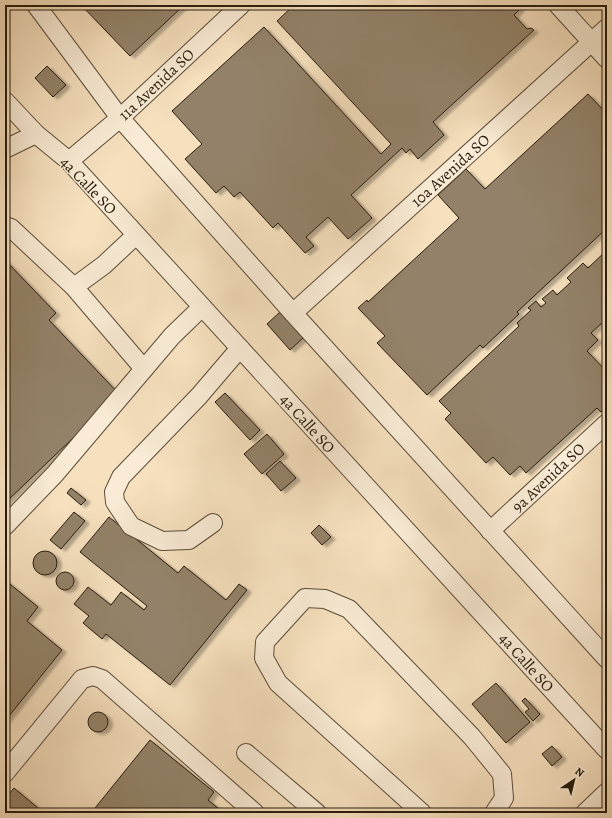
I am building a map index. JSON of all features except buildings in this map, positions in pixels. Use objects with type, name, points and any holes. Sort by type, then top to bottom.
[{"type":"street","points":[[36,5],[120,118],[293,313],[607,659]]},
{"type":"street","name":"11a Avenida SO","points":[[69,162],[120,118],[241,5]]},
{"type":"street","points":[[558,5],[607,59]]},
{"type":"street","name":"10a Avenida SO","points":[[293,313],[607,28]]},
{"type":"street","name":"4a Calle SO","points":[[5,101],[36,134],[69,162],[607,750]]},
{"type":"street","points":[[5,149],[36,134]]},
{"type":"street","points":[[5,226],[11,228],[74,287],[144,369]]},
{"type":"street","points":[[74,287],[104,265],[136,235]]},
{"type":"street","points":[[5,526],[55,474],[172,336],[202,307]]},
{"type":"street","points":[[214,523],[189,540],[162,541],[131,526],[115,502],[114,492],[121,477],[199,396],[240,348]]},
{"type":"street","name":"9a Avenida SO","points":[[490,531],[606,427]]},
{"type":"street","points":[[422,813],[278,683],[264,658],[265,642],[305,598],[325,599],[350,609],[472,737],[502,774],[504,798],[494,813]]},
{"type":"street","points":[[5,772],[82,679],[93,676],[102,679],[255,813]]},
{"type":"street","points":[[246,753],[317,813]]},
{"type":"street","points":[[585,813],[607,792]]}]
